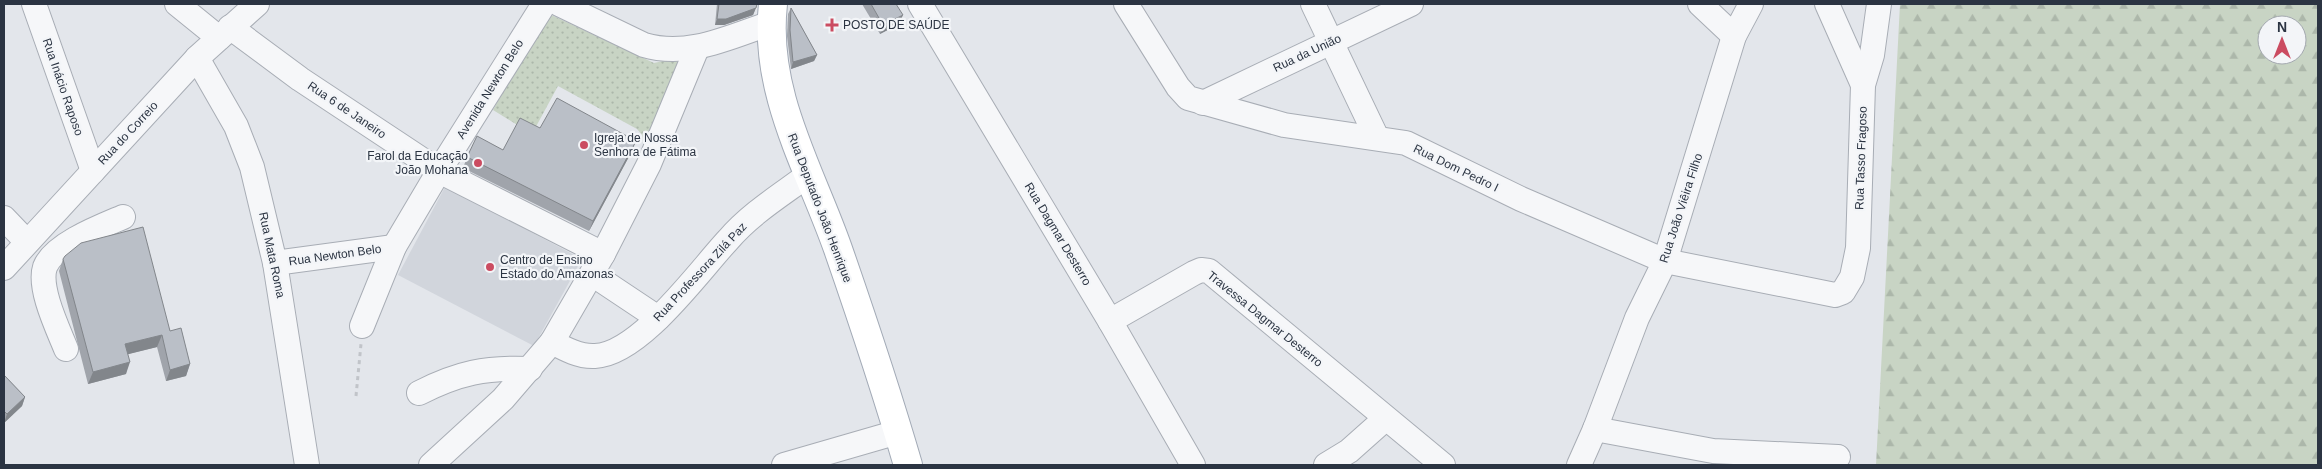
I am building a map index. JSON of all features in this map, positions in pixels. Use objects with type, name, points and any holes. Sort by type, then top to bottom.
[{"type":"main road","name":"Rua Deputado João Henrique","points":[[772,13],[775,70],[782,102],[808,175],[838,248],[880,372],[908,465]]},
{"type":"street","name":"Rua Inácio Raposo","points":[[34,4],[93,171]]},
{"type":"street","name":"Rua 6 de Janeiro","points":[[177,4],[300,79],[439,171],[598,264],[658,318]]},
{"type":"street","name":"Rua do Correio","points":[[4,268],[197,58],[257,4]]},
{"type":"street","name":"Avenida Newton Belo","points":[[362,326],[394,247],[439,171],[544,4]]},
{"type":"street","points":[[559,4],[644,45],[670,50],[697,48],[772,13]]},
{"type":"street","name":"Rua Dagmar Desterro","points":[[920,4],[1110,321],[1193,465]]},
{"type":"street","name":"Rua Dom Pedro I","points":[[1126,4],[1178,88],[1188,98],[1284,125],[1406,143],[1521,199],[1665,261],[1825,294]]},
{"type":"street","points":[[1313,4],[1377,138]]},
{"type":"street","name":"Rua da União","points":[[1202,103],[1411,4]]},
{"type":"street","points":[[1700,4],[1734,36]]},
{"type":"street","name":"Rua João Viêira Filho","points":[[1579,465],[1595,429],[1637,318],[1665,261],[1734,36],[1751,4]]},
{"type":"street","points":[[1827,4],[1863,85]]},
{"type":"street","name":"Rua Tasso Fragoso","points":[[1825,294],[1835,295],[1843,292],[1848,286],[1852,278],[1858,248],[1863,85],[1872,55],[1879,4]]},
{"type":"street","points":[[431,465],[467,434],[530,369],[552,342],[598,264],[649,164],[697,48]]},
{"type":"street","name":"Rua Mata Roma","points":[[197,58],[236,126],[249,159],[275,263],[307,465]]},
{"type":"street","name":"Rua Professora Zilá Paz","points":[[552,342],[582,354],[594,356],[607,354],[632,340],[685,291],[729,238],[756,213],[808,175]]},
{"type":"street","points":[[58,210],[78,237]]},
{"type":"street","points":[[66,349],[52,315],[44,274],[46,265],[64,247],[78,237],[123,216]]},
{"type":"street","points":[[4,218],[27,242]]},
{"type":"street","name":"Rua Newton Belo","points":[[275,263],[394,247]]},
{"type":"street","name":"Travessa Dagmar Desterro","points":[[1110,321],[1201,270],[1209,271],[1385,419],[1443,465]]},
{"type":"street","points":[[419,394],[445,380],[480,370],[503,368],[530,369]]},
{"type":"street","points":[[1329,464],[1348,451],[1385,419]]},
{"type":"street","points":[[1595,429],[1713,452],[1838,457]]},
{"type":"street","points":[[784,465],[898,432]]},
{"type":"path","points":[[356,396],[362,326]]},
{"type":"shaded area","name":"Centro de Ensino Estado do Amazonas","points":[[445,187],[582,259],[534,346],[398,275]]},
{"type":"green space","points":[[1900,4],[2318,4],[2318,465],[1876,465]]},
{"type":"green space","points":[[547,13],[654,63],[672,59],[677,61],[678,65],[648,147],[643,144],[642,135],[637,129],[558,86],[532,134],[493,110]]},
{"type":"building","points":[[719,4],[757,4],[756,8],[726,19],[717,19]]},
{"type":"building","points":[[871,4],[896,4],[903,15],[883,25]]},
{"type":"building","points":[[791,8],[817,55],[793,62],[790,30]]},
{"type":"building","points":[[557,98],[636,141],[593,221],[467,157],[477,136],[503,150],[520,118],[540,128]]},
{"type":"building","points":[[143,227],[170,331],[181,328],[190,364],[170,370],[162,335],[125,344],[130,362],[93,372],[63,259],[81,243]]},
{"type":"building","points":[[4,375],[25,397],[7,414],[4,411]]},
{"type":"place","name":"POSTO DE SAÚDE","points":[[832,25]]},
{"type":"place","name":"Igreja de Nossa Senhora de Fátima","points":[[584,145]]},
{"type":"place","name":"Farol da Educação João Mohana","points":[[478,163]]},
{"type":"place","name":"Centro de Ensino Estado do Amazonas","points":[[490,267]]}]
